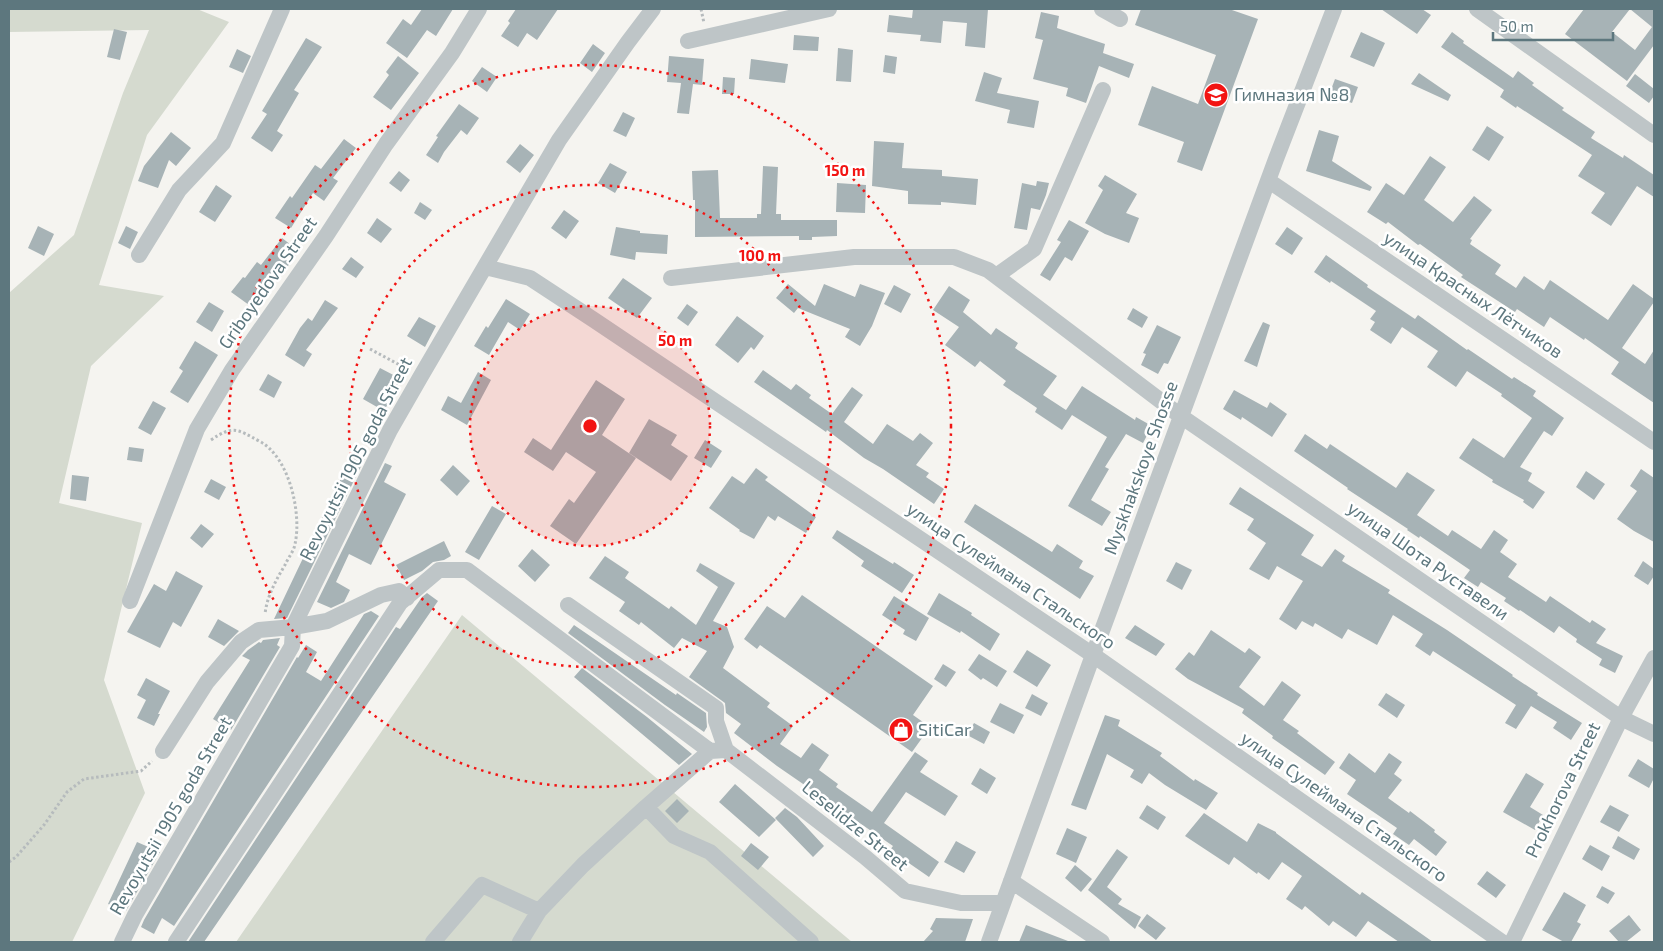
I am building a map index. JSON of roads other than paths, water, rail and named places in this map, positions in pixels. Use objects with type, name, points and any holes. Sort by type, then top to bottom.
[{"type":"street","points":[[140,254],[179,190],[223,142],[282,9]]},
{"type":"street","name":"Griboyedova Street","points":[[130,601],[197,429],[232,370],[326,236],[386,144],[452,53],[479,9]]},
{"type":"street","name":"Revoyutsii 1905 goda Street","points":[[122,942],[135,915],[292,646],[293,628],[390,430],[420,376],[559,140],[653,9]]},
{"type":"street","points":[[688,41],[829,9]]},
{"type":"street","points":[[1102,9],[1120,18]]},
{"type":"street","name":"Myskhakskoye Shosse","points":[[989,942],[1093,655],[1334,9]]},
{"type":"street","points":[[1477,9],[1654,135]]},
{"type":"street","points":[[996,276],[1034,250],[1103,90]]},
{"type":"street","name":"улица Красных Лётчиков","points":[[1269,181],[1654,442]]},
{"type":"street","name":"улица Шота Руставели","points":[[671,278],[854,257],[954,257],[988,270],[1182,416],[1621,718],[1654,734]]},
{"type":"street","name":"улица Сулеймана Стальского","points":[[485,267],[530,278],[594,320],[1093,655],[1502,942]]},
{"type":"street","name":"Leselidze Street","points":[[176,942],[400,603],[439,570],[467,570],[864,857],[905,891],[961,902],[1003,903]]},
{"type":"street","points":[[163,751],[207,682],[242,642],[259,630],[293,628],[326,621],[381,595],[399,591],[407,598]]},
{"type":"street","points":[[520,942],[539,911],[583,865],[646,807],[718,751],[716,708],[568,605]]},
{"type":"street","name":"Prokhorova Street","points":[[1512,942],[1621,718],[1654,658]]},
{"type":"street","points":[[646,807],[674,836],[710,852],[811,942]]},
{"type":"street","points":[[1011,881],[1102,942]]},
{"type":"street","points":[[434,942],[482,885],[539,911]]},
{"type":"place","name":"Гимназия №8","points":[[1216,95]]},
{"type":"place","name":"SitiCar","points":[[901,730]]}]
